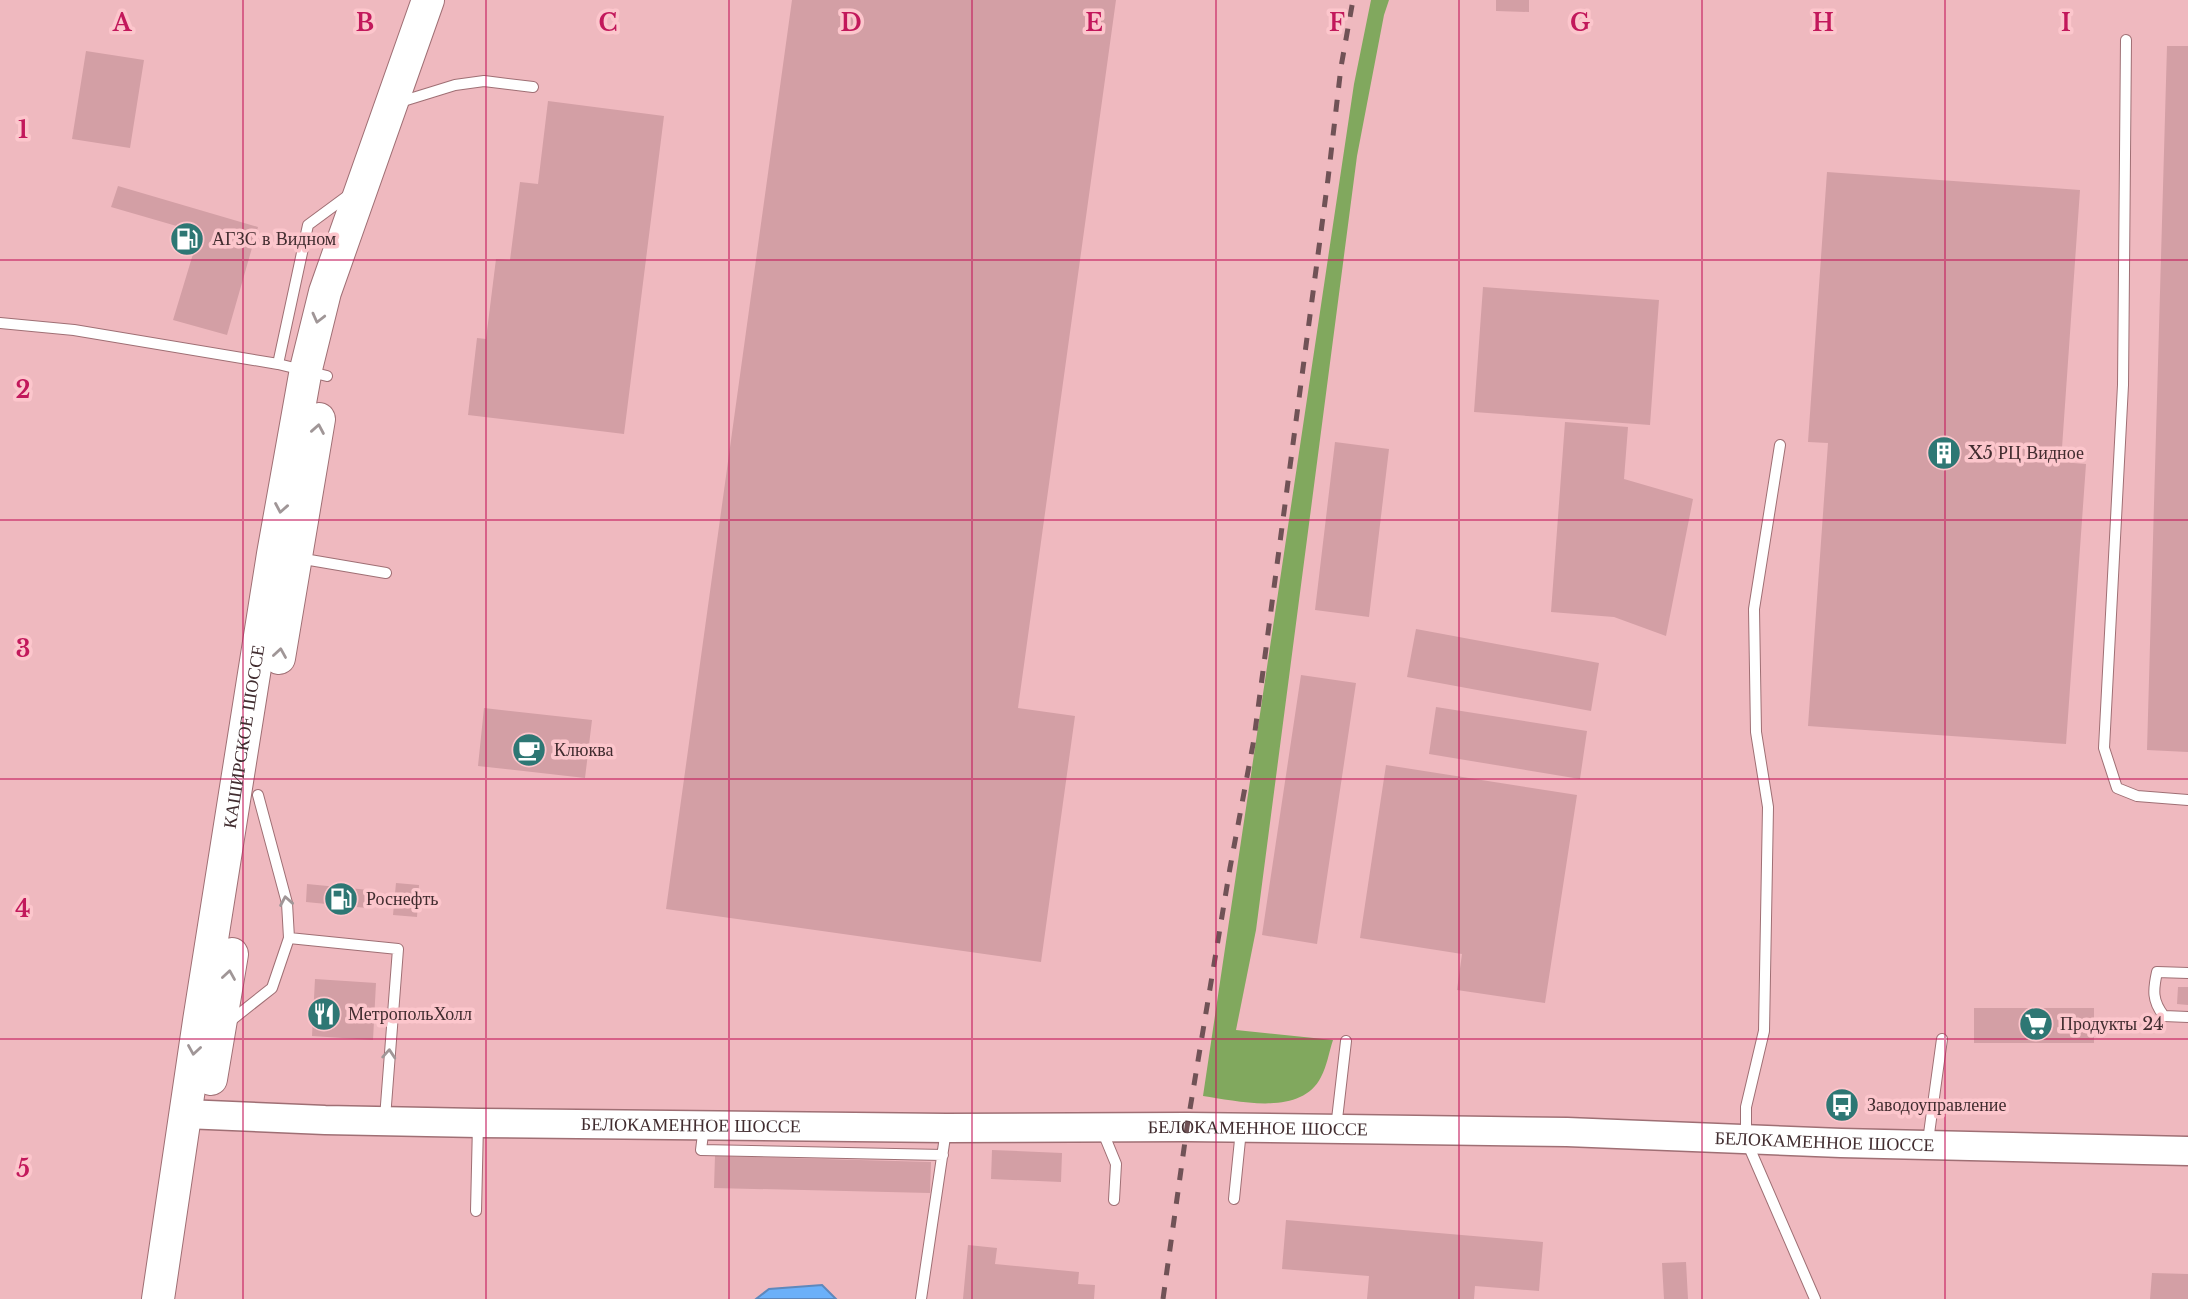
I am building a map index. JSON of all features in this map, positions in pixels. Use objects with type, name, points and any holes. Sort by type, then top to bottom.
[{"type":"main road","name":"КАШИРСКОЕ ШОССЕ","points":[[177,1299],[195,1114],[220,1028],[258,795],[303,369],[325,292],[428,0]]},
{"type":"main road","name":"КАШИРСКОЕ ШОССЕ","points":[[158,1299],[195,1114],[284,556]]},
{"type":"main road","name":"БЕЛОКАМЕННОЕ ШОССЕ","points":[[195,1114],[385,1122],[704,1125],[944,1141],[1101,1128],[1241,1128],[1567,1132],[1746,1140],[2188,1151]]},
{"type":"lane","points":[[2126,40],[2123,385],[2104,748],[2117,788],[2137,796],[2188,800]]},
{"type":"lane","points":[[390,105],[455,85],[484,81],[533,87]]},
{"type":"lane","points":[[0,323],[74,330],[303,369]]},
{"type":"lane","points":[[1780,444],[1754,608],[1756,733],[1768,820],[1764,1031],[1746,1107],[1746,1140],[1815,1299]]},
{"type":"lane","points":[[284,556],[386,573]]},
{"type":"lane","points":[[220,1028],[272,988],[289,938],[287,903],[258,795]]},
{"type":"lane","points":[[289,938],[398,949],[385,1122]]},
{"type":"lane","points":[[2188,973],[2157,972],[2154,1004],[2164,1016],[2188,1017]]},
{"type":"lane","points":[[1928,1145],[1942,1039]]},
{"type":"lane","points":[[1335,1129],[1346,1041]]},
{"type":"lane","points":[[476,1210],[478,1123]]},
{"type":"lane","points":[[1101,1128],[1116,1164],[1114,1200]]},
{"type":"lane","points":[[1234,1199],[1241,1128]]},
{"type":"lane","points":[[921,1299],[944,1141]]},
{"type":"green space","points":[[1371,0],[1389,0],[1357,156],[1256,930],[1236,1030],[1333,1040],[1321,1077],[1312,1090],[1299,1098],[1284,1102],[1250,1103],[1203,1096],[1354,84]]},
{"type":"water","points":[[822,1285],[836,1299],[756,1299],[769,1289]]},
{"type":"building","points":[[792,0],[1116,0],[1018,708],[1075,716],[1041,962],[666,909]]},
{"type":"building","points":[[1496,0],[1529,0],[1529,12],[1496,11]]},
{"type":"building","points":[[2167,46],[2188,46],[2188,752],[2147,750]]},
{"type":"building","points":[[86,51],[144,60],[130,148],[72,139]]},
{"type":"building","points":[[548,101],[664,116],[624,434],[468,415],[477,338],[486,339],[496,259],[510,260],[520,182],[538,184]]},
{"type":"building","name":"X5 РЦ Видное","points":[[1827,172],[2080,190],[2061,462],[2086,464],[2066,744],[1808,726],[1828,443],[1808,442]]},
{"type":"building","points":[[118,186],[258,227],[227,335],[173,320],[193,254],[174,248],[180,227],[111,207]]},
{"type":"building","points":[[1483,287],[1659,300],[1650,425],[1474,412]]},
{"type":"building","points":[[1565,422],[1628,427],[1624,479],[1693,499],[1666,636],[1614,617],[1551,612]]},
{"type":"building","points":[[1335,442],[1389,449],[1369,617],[1315,610]]},
{"type":"building","points":[[1416,629],[1599,663],[1591,711],[1407,677]]},
{"type":"building","points":[[1301,675],[1356,683],[1317,944],[1262,935]]},
{"type":"building","points":[[1436,707],[1587,731],[1580,779],[1429,754]]},
{"type":"building","points":[[484,708],[592,720],[585,778],[478,766]]},
{"type":"building","points":[[1386,765],[1577,795],[1545,1003],[1457,990],[1462,954],[1360,938]]},
{"type":"building","points":[[396,883],[419,885],[417,917],[393,915]]},
{"type":"building","points":[[307,884],[369,890],[367,908],[306,902]]},
{"type":"building","points":[[315,979],[376,983],[373,1040],[312,1036]]},
{"type":"building","points":[[2178,987],[2188,987],[2188,1005],[2177,1004]]},
{"type":"building","points":[[1974,1008],[2094,1008],[2094,1043],[1974,1043]]},
{"type":"building","points":[[992,1150],[1062,1153],[1061,1182],[991,1179]]},
{"type":"building","points":[[715,1156],[931,1162],[930,1193],[714,1188]]},
{"type":"building","points":[[1286,1220],[1543,1242],[1539,1291],[1475,1286],[1474,1299],[1367,1299],[1369,1276],[1282,1269]]},
{"type":"building","points":[[968,1245],[997,1248],[995,1264],[1079,1272],[1078,1284],[1095,1285],[1094,1299],[963,1299]]},
{"type":"building","points":[[1686,1262],[1688,1299],[1664,1299],[1662,1263]]},
{"type":"building","points":[[2152,1273],[2188,1274],[2188,1299],[2150,1299]]},
{"type":"railway","points":[[1163,1299],[1187,1127],[1254,739],[1341,67],[1353,0]]},
{"type":"place","name":"АГЗС в Видном","points":[[187,239]]},
{"type":"place","name":"X5 РЦ Видное","points":[[1944,453]]},
{"type":"place","name":"Клюква","points":[[529,750]]},
{"type":"place","name":"Роснефть","points":[[341,899]]},
{"type":"place","name":"МетропольХолл","points":[[324,1014]]},
{"type":"place","name":"Продукты 24","points":[[2036,1024]]},
{"type":"place","name":"Заводоуправление","points":[[1842,1105]]}]
